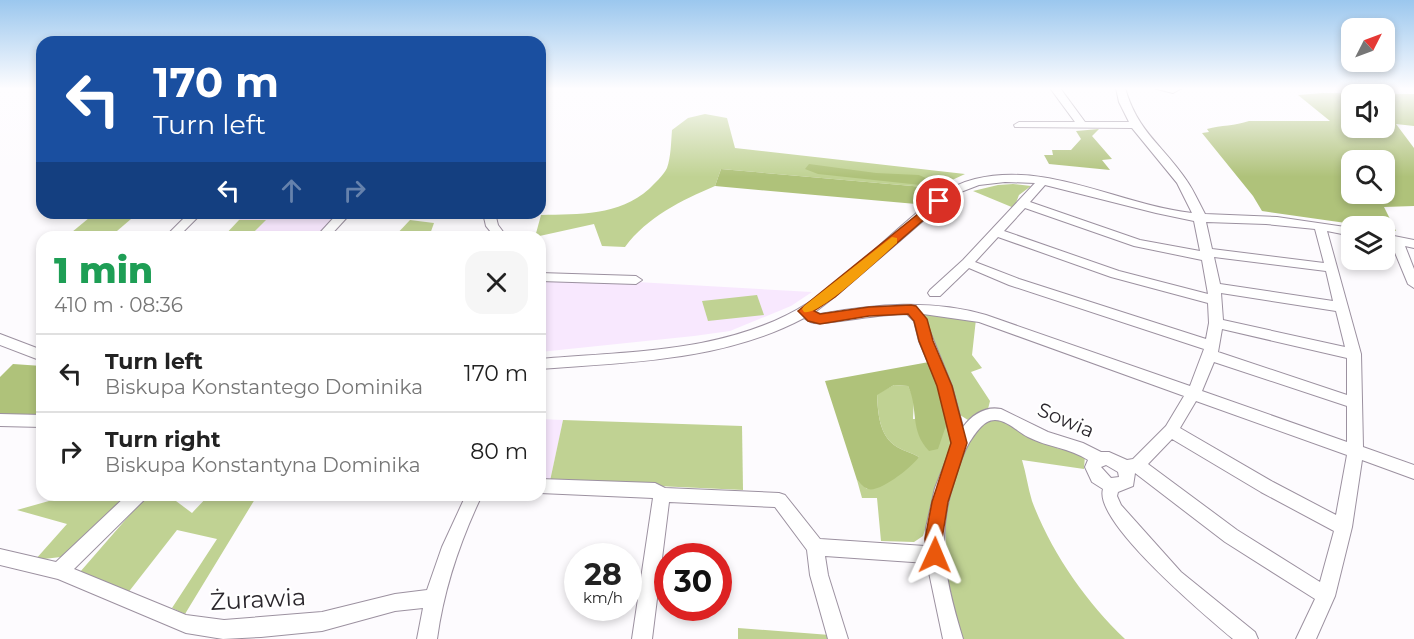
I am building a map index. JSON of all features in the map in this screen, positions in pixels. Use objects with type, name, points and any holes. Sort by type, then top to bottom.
[{"type":"street","points":[[1077,118],[1082,125]]},
{"type":"street","points":[[1098,459],[1093,467],[1095,473],[1105,483],[1118,486],[1127,481],[1130,466],[1171,430],[1194,394],[1211,350],[1216,323],[1214,294],[1200,218],[1182,182],[1132,118]]},
{"type":"street","points":[[1019,125],[1135,125]]},
{"type":"street","points":[[546,363],[711,347],[745,337],[805,311],[830,294],[949,193],[965,185],[986,180],[1010,178],[1042,182],[1158,211],[1200,218],[1264,220],[1341,230]]},
{"type":"street","points":[[936,293],[968,263],[1042,182]]},
{"type":"street","points":[[1022,203],[1138,243],[1207,254],[1332,268]]},
{"type":"street","points":[[177,231],[190,219]]},
{"type":"street","points":[[328,231],[339,219]]},
{"type":"street","points":[[1306,639],[1326,596],[1343,527],[1355,451],[1354,354],[1320,226]]},
{"type":"street","points":[[996,231],[1115,274],[1214,294],[1343,307]]},
{"type":"street","points":[[1395,240],[1414,244]]},
{"type":"street","points":[[1395,248],[1414,284]]},
{"type":"street","points":[[968,263],[1014,282],[1355,403]]},
{"type":"street","points":[[546,277],[636,280]]},
{"type":"street","points":[[805,311],[813,318],[820,319],[869,311],[911,310],[952,312],[981,318],[1414,472]]},
{"type":"street","points":[[911,310],[920,319],[926,341],[945,386],[959,443]]},
{"type":"street","points":[[1216,323],[1354,354]]},
{"type":"street","points":[[0,339],[36,352]]},
{"type":"street","name":"Sowia","points":[[953,639],[944,610],[933,539],[940,502],[959,443],[975,421],[993,413],[1012,418],[1048,440],[1091,452],[1098,459],[1113,459],[1130,466],[1231,536],[1326,596]]},
{"type":"street","points":[[0,420],[36,422]]},
{"type":"street","points":[[1171,430],[1267,487],[1343,527]]},
{"type":"street","points":[[1112,485],[1109,496],[1114,509],[1129,526],[1175,578],[1248,639]]},
{"type":"street","points":[[546,486],[655,490],[662,495],[779,500],[816,547],[819,575],[838,639]]},
{"type":"street","points":[[642,639],[662,495]]},
{"type":"street","points":[[59,571],[132,501]]},
{"type":"street","points":[[427,639],[433,599],[451,546],[471,501]]},
{"type":"street","points":[[816,547],[935,555]]},
{"type":"street","name":"Żurawia","points":[[0,556],[59,571],[175,620],[204,629],[237,631],[332,620],[382,605],[416,598],[433,599]]},
{"type":"shaded area","points":[[335,219],[323,231],[255,231],[265,220],[239,220]]},
{"type":"shaded area","points":[[546,279],[812,292],[791,306],[730,331],[546,351]]},
{"type":"shaded area","points":[[546,419],[563,420],[550,481],[546,481]]},
{"type":"green space","points":[[688,118],[727,118],[735,148],[965,174],[935,188],[721,169],[715,186],[690,197],[654,218],[625,247],[602,246],[594,224],[546,235],[546,231],[537,231],[540,219],[546,219],[546,215],[598,212],[612,209],[637,198],[656,182],[667,168],[672,130]]},
{"type":"green space","points":[[1326,118],[1341,118],[1341,138],[1395,138],[1395,118],[1414,118],[1414,126],[1396,124],[1414,148],[1414,206],[1384,207],[1388,216],[1341,216],[1341,222],[1262,211],[1253,196],[1202,133],[1209,132],[1207,129],[1249,121],[1330,121]]},
{"type":"green space","points":[[1099,129],[1092,136],[1112,159],[1102,160],[1110,170],[1049,164],[1044,155],[1053,155],[1052,150],[1071,150],[1081,139],[1076,131]]},
{"type":"green space","points":[[809,164],[876,173],[919,175],[930,180],[930,186],[818,174],[805,169]]},
{"type":"green space","points":[[721,169],[935,188],[916,204],[715,186]]},
{"type":"green space","points":[[998,185],[1031,186],[1019,195],[1014,208],[973,191]]},
{"type":"green space","points":[[88,219],[131,219],[117,231],[73,231]]},
{"type":"green space","points":[[239,220],[266,220],[255,231],[229,231]]},
{"type":"green space","points":[[410,220],[434,223],[431,231],[400,231]]},
{"type":"green space","points":[[757,295],[764,315],[708,321],[702,301]]},
{"type":"green space","points":[[922,313],[976,319],[972,355],[982,368],[971,372],[990,401],[988,409],[968,420],[960,415]]},
{"type":"green space","points":[[929,362],[949,417],[938,449],[929,451],[919,435],[908,386],[894,385],[877,395],[883,430],[891,442],[919,457],[888,483],[873,489],[867,488],[857,480],[825,381]]},
{"type":"green space","points":[[13,364],[36,366],[36,416],[0,414],[0,377]]},
{"type":"green space","points":[[894,385],[908,386],[914,398],[913,419],[949,417],[952,447],[923,536],[914,542],[881,541],[877,498],[862,498],[857,480],[867,489],[919,457],[891,442],[883,430],[877,394]]},
{"type":"green space","points":[[563,420],[742,426],[743,490],[550,481]]},
{"type":"green space","points":[[999,420],[1059,449],[1078,451],[1085,455],[1084,469],[1022,460],[1032,501],[1059,557],[1083,593],[1125,639],[961,639],[947,580],[945,518],[960,460],[972,432],[985,422]]},
{"type":"green space","points":[[49,501],[124,501],[61,557],[35,560],[67,524],[17,510]]},
{"type":"green space","points":[[142,501],[176,501],[192,513],[203,501],[254,501],[185,614],[172,608],[217,539],[177,530],[127,594],[80,572]]},
{"type":"green space","points":[[738,628],[830,635],[831,639],[738,639]]},
{"type":"slow traffic","points":[[809,309],[830,294],[892,240]]},
{"type":"route","points":[[935,555],[933,539],[940,502],[959,443],[945,386],[926,341],[920,319],[911,310],[869,311],[820,319],[813,318],[805,311],[830,294],[939,201]]}]
